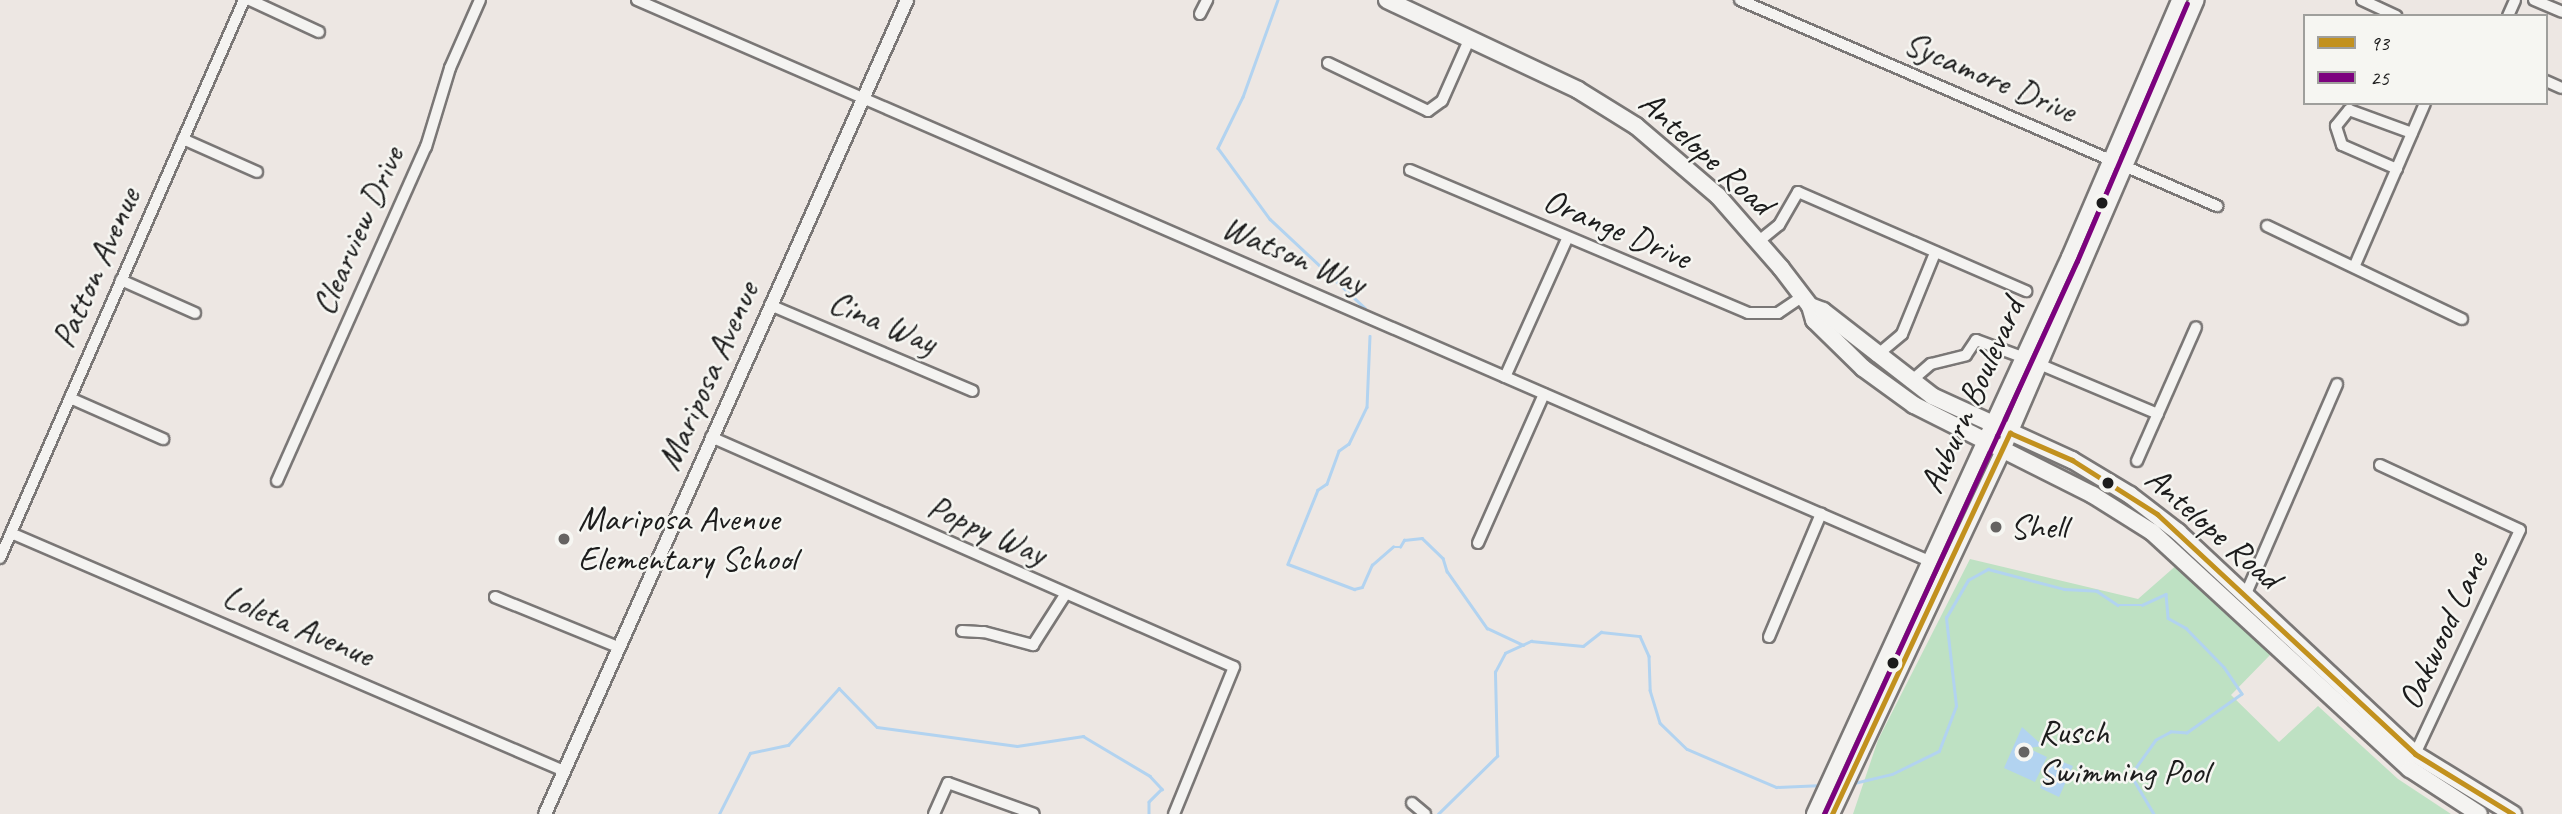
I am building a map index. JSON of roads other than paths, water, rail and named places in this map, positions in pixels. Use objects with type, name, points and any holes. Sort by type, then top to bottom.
[{"type":"main road","name":"Antelope Road","points":[[1387,0],[1578,90],[1636,126],[1718,196],[1807,301],[1823,311],[1876,356],[1910,382],[1991,426],[2072,460],[2130,495],[2178,532],[2415,754],[2479,797],[2513,814]]},
{"type":"main road","name":"Auburn Boulevard","points":[[1814,814],[2112,160],[2179,0]]},
{"type":"main road","name":"Auburn Boulevard","points":[[1832,814],[2002,452],[2197,0]]},
{"type":"main road","name":"Antelope Road","points":[[1807,301],[1814,320],[1836,344],[1895,394],[1984,443],[2093,495],[2152,532],[2410,769],[2479,814]]},
{"type":"street","name":"Patton Avenue","points":[[0,558],[244,0]]},
{"type":"street","points":[[250,0],[319,32]]},
{"type":"street","name":"Clearview Drive","points":[[277,481],[426,147],[450,68],[480,0]]},
{"type":"street","name":"Watson Way","points":[[637,0],[861,101],[1929,561]]},
{"type":"street","name":"Mariposa Avenue","points":[[545,814],[907,0]]},
{"type":"street","points":[[1200,14],[1207,0]]},
{"type":"street","name":"Sycamore Drive","points":[[1740,0],[2217,206]]},
{"type":"street","points":[[2362,0],[2393,14],[2395,0]]},
{"type":"street","points":[[2534,0],[2562,12]]},
{"type":"street","points":[[1328,63],[1429,111],[1442,101],[1469,40]]},
{"type":"street","points":[[2355,265],[2424,105]]},
{"type":"street","points":[[2397,169],[2342,145],[2336,126],[2349,110],[2412,133]]},
{"type":"street","points":[[183,139],[257,172]]},
{"type":"street","name":"Orange Drive","points":[[1410,170],[1567,239],[1758,316],[1778,313],[1807,301]]},
{"type":"street","points":[[1759,242],[1779,225],[1798,192],[2026,291]]},
{"type":"street","points":[[2267,226],[2355,265],[2462,319]]},
{"type":"street","points":[[1505,377],[1567,239]]},
{"type":"street","points":[[1876,356],[1902,334],[1936,253]]},
{"type":"street","points":[[121,280],[195,313]]},
{"type":"street","name":"Cina Way","points":[[770,305],[973,391]]},
{"type":"street","points":[[2137,461],[2196,327]]},
{"type":"street","points":[[1910,382],[1931,364],[1966,355],[1976,340],[2022,357]]},
{"type":"street","points":[[2039,364],[2158,414]]},
{"type":"street","points":[[2245,596],[2337,384]]},
{"type":"street","points":[[1478,543],[1544,394]]},
{"type":"street","points":[[70,398],[163,439]]},
{"type":"street","name":"Poppy Way","points":[[711,438],[1065,596],[1234,667],[1174,814]]},
{"type":"street","name":"Oakwood Lane","points":[[2380,465],[2519,530],[2415,754]]},
{"type":"street","points":[[1769,637],[1821,514]]},
{"type":"street","name":"Loleta Avenue","points":[[11,533],[564,771]]},
{"type":"street","points":[[962,631],[984,632],[1033,645],[1065,596]]},
{"type":"street","points":[[495,597],[618,647]]},
{"type":"street","points":[[934,814],[948,783],[1034,814]]},
{"type":"street","points":[[1412,803],[1425,814]]},
{"type":"water","name":"Rusch Swimming Pool","points":[[2022,727],[2043,746],[2028,748],[2047,757],[2035,782],[2004,768]]},
{"type":"water","points":[[2053,758],[2073,766],[2059,797],[2040,788]]},
{"type":"waterway","points":[[1278,0],[1243,97],[1218,148],[1270,219],[1365,308]]},
{"type":"waterway","points":[[1370,336],[1367,407],[1349,444],[1339,451],[1327,484],[1318,490],[1288,564],[1354,589],[1362,587],[1372,565],[1393,547],[1400,547],[1404,540],[1422,538],[1443,558],[1447,571],[1487,628],[1523,645]]},
{"type":"waterway","points":[[1850,784],[1892,774],[1939,751],[1956,706],[1946,618],[1968,580],[1988,569],[2064,589],[2097,591],[2118,605],[2142,605],[2166,594],[2168,618],[2186,628],[2224,667],[2242,694],[2187,733],[2171,732],[2156,740],[2131,775],[2154,814]]},
{"type":"waterway","points":[[1438,814],[1497,756],[1495,672],[1505,653],[1531,641],[1583,646],[1601,632],[1640,636],[1649,656],[1650,690],[1660,723],[1687,749],[1776,787],[1823,785]]},
{"type":"waterway","points":[[719,814],[750,753],[788,745],[839,688],[877,727],[1017,746],[1083,736],[1150,776],[1162,789],[1149,802],[1149,814]]},
{"type":"place","name":"Shell","points":[[1996,527]]},
{"type":"place","name":"Mariposa Avenue Elementary School","points":[[564,539]]},
{"type":"place","name":"Rusch Swimming Pool","points":[[2024,752]]}]
